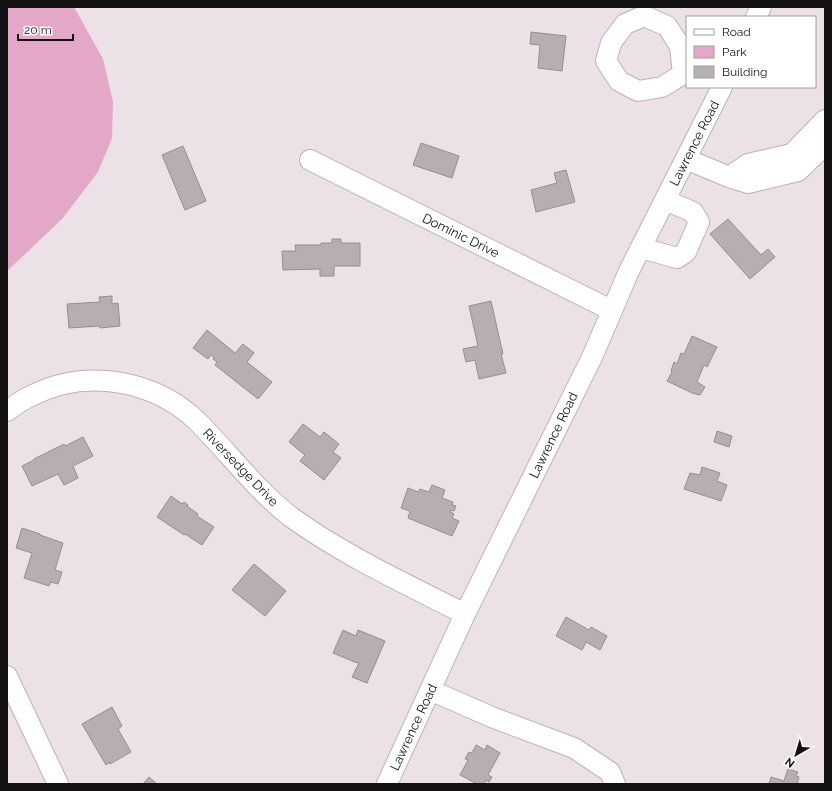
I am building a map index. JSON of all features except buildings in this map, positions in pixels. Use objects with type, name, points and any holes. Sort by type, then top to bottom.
[{"type":"street","points":[[756,16],[761,7]]},
{"type":"street","name":"Lawrence Road","points":[[387,784],[465,614],[593,355],[629,271],[686,159],[717,89]]},
{"type":"street","points":[[729,177],[748,164],[792,154],[825,120]]},
{"type":"street","points":[[686,159],[729,177],[748,182],[798,171],[825,145]]},
{"type":"street","name":"Dominic Drive","points":[[310,160],[612,310]]},
{"type":"street","points":[[641,248],[677,258],[686,252],[699,222],[693,212],[665,200]]},
{"type":"street","name":"Riversedge Drive","points":[[7,411],[32,395],[49,388],[83,381],[101,380],[119,382],[153,392],[184,410],[273,502],[308,529],[331,544],[465,614]]},
{"type":"street","points":[[7,676],[58,784]]},
{"type":"street","points":[[430,690],[494,718],[574,748],[610,772],[615,784]]},
{"type":"green space","points":[[7,7],[74,7],[103,59],[113,102],[112,138],[98,172],[62,219],[7,271]]}]
